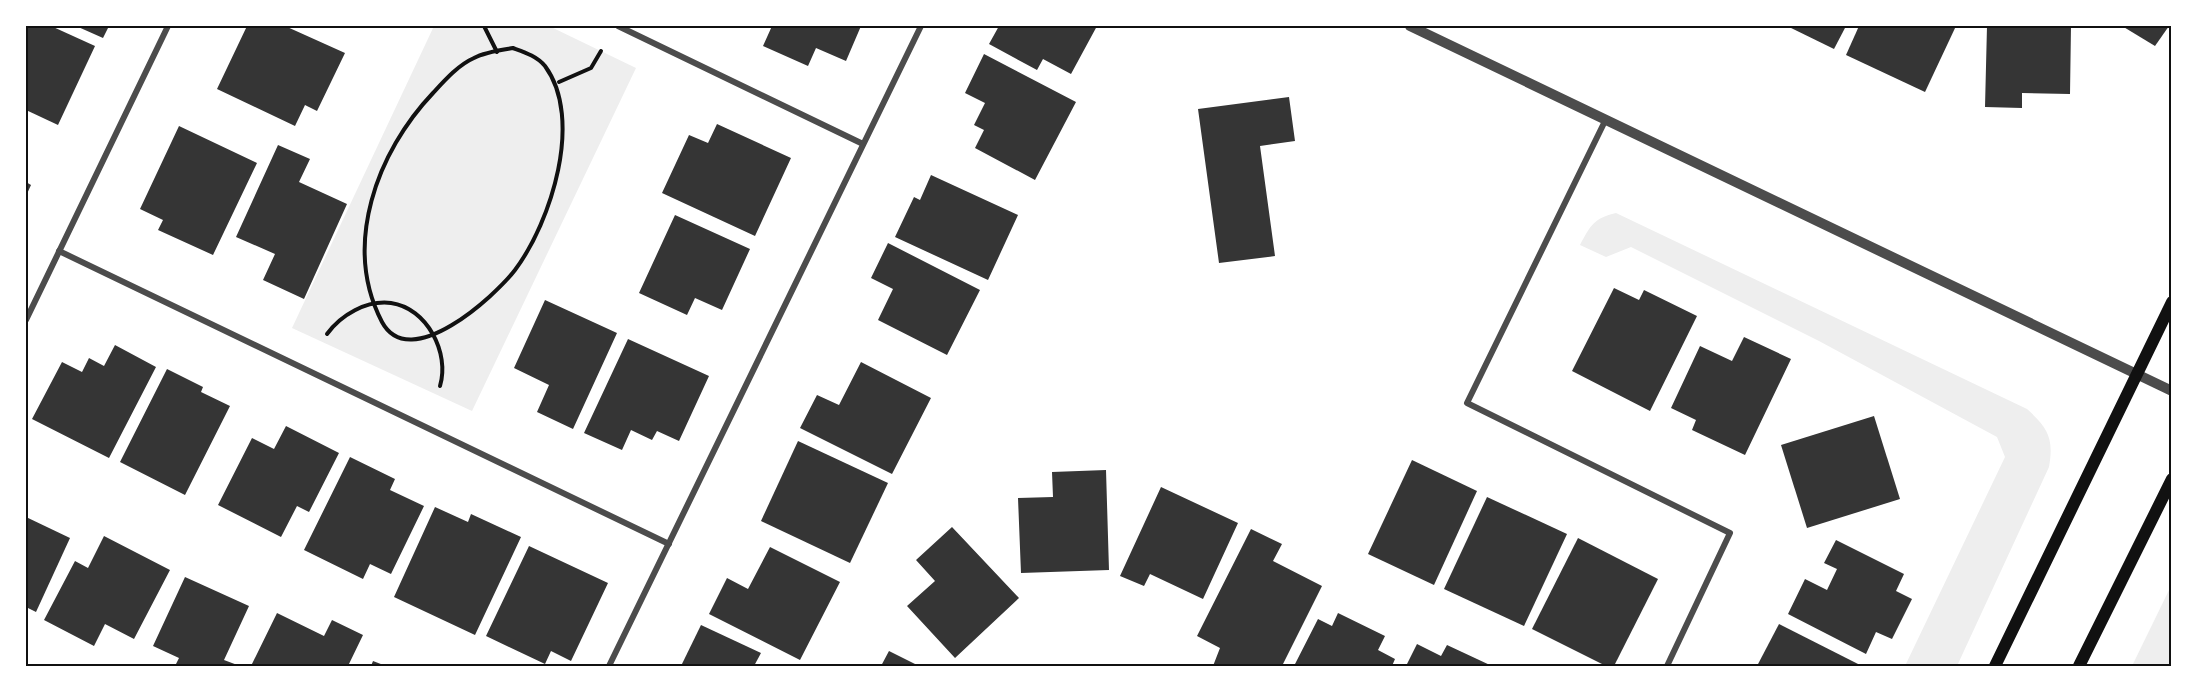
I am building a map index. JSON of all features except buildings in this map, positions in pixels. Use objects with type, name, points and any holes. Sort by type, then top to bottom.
[{"type":"main road","points":[[1995,666],[2172,302]]},
{"type":"main road","points":[[2079,666],[2172,479]]},
{"type":"street","points":[[26,320],[168,26]]},
{"type":"street","points":[[618,26],[863,144]]},
{"type":"street","points":[[609,666],[921,26]]},
{"type":"street","points":[[1410,26],[2172,391]]},
{"type":"street","points":[[1606,119],[1467,403],[1730,532],[1667,666]]},
{"type":"street","points":[[59,251],[669,544]]},
{"type":"path","points":[[484,26],[497,52]]},
{"type":"path","points":[[513,48],[531,55],[544,65],[560,97],[564,140],[553,187],[537,234],[516,269],[495,293],[464,318],[433,334],[408,339],[394,334],[384,325],[366,279],[365,244],[369,207],[392,145],[417,110],[448,76],[474,57],[497,52],[513,48]]},
{"type":"path","points":[[559,82],[591,68],[601,51]]},
{"type":"path","points":[[327,334],[337,321],[375,304],[393,303],[429,325],[443,367],[440,386]]},
{"type":"shaded area","points":[[434,26],[549,26],[636,68],[472,411],[292,328]]},
{"type":"shaded area","points":[[1616,213],[2027,409],[2045,428],[2051,448],[2049,467],[1957,666],[1905,666],[2005,457],[1997,437],[1819,341],[1631,247],[1606,257],[1580,245],[1598,220]]},
{"type":"shaded area","points":[[2171,586],[2171,666],[2132,666]]}]
